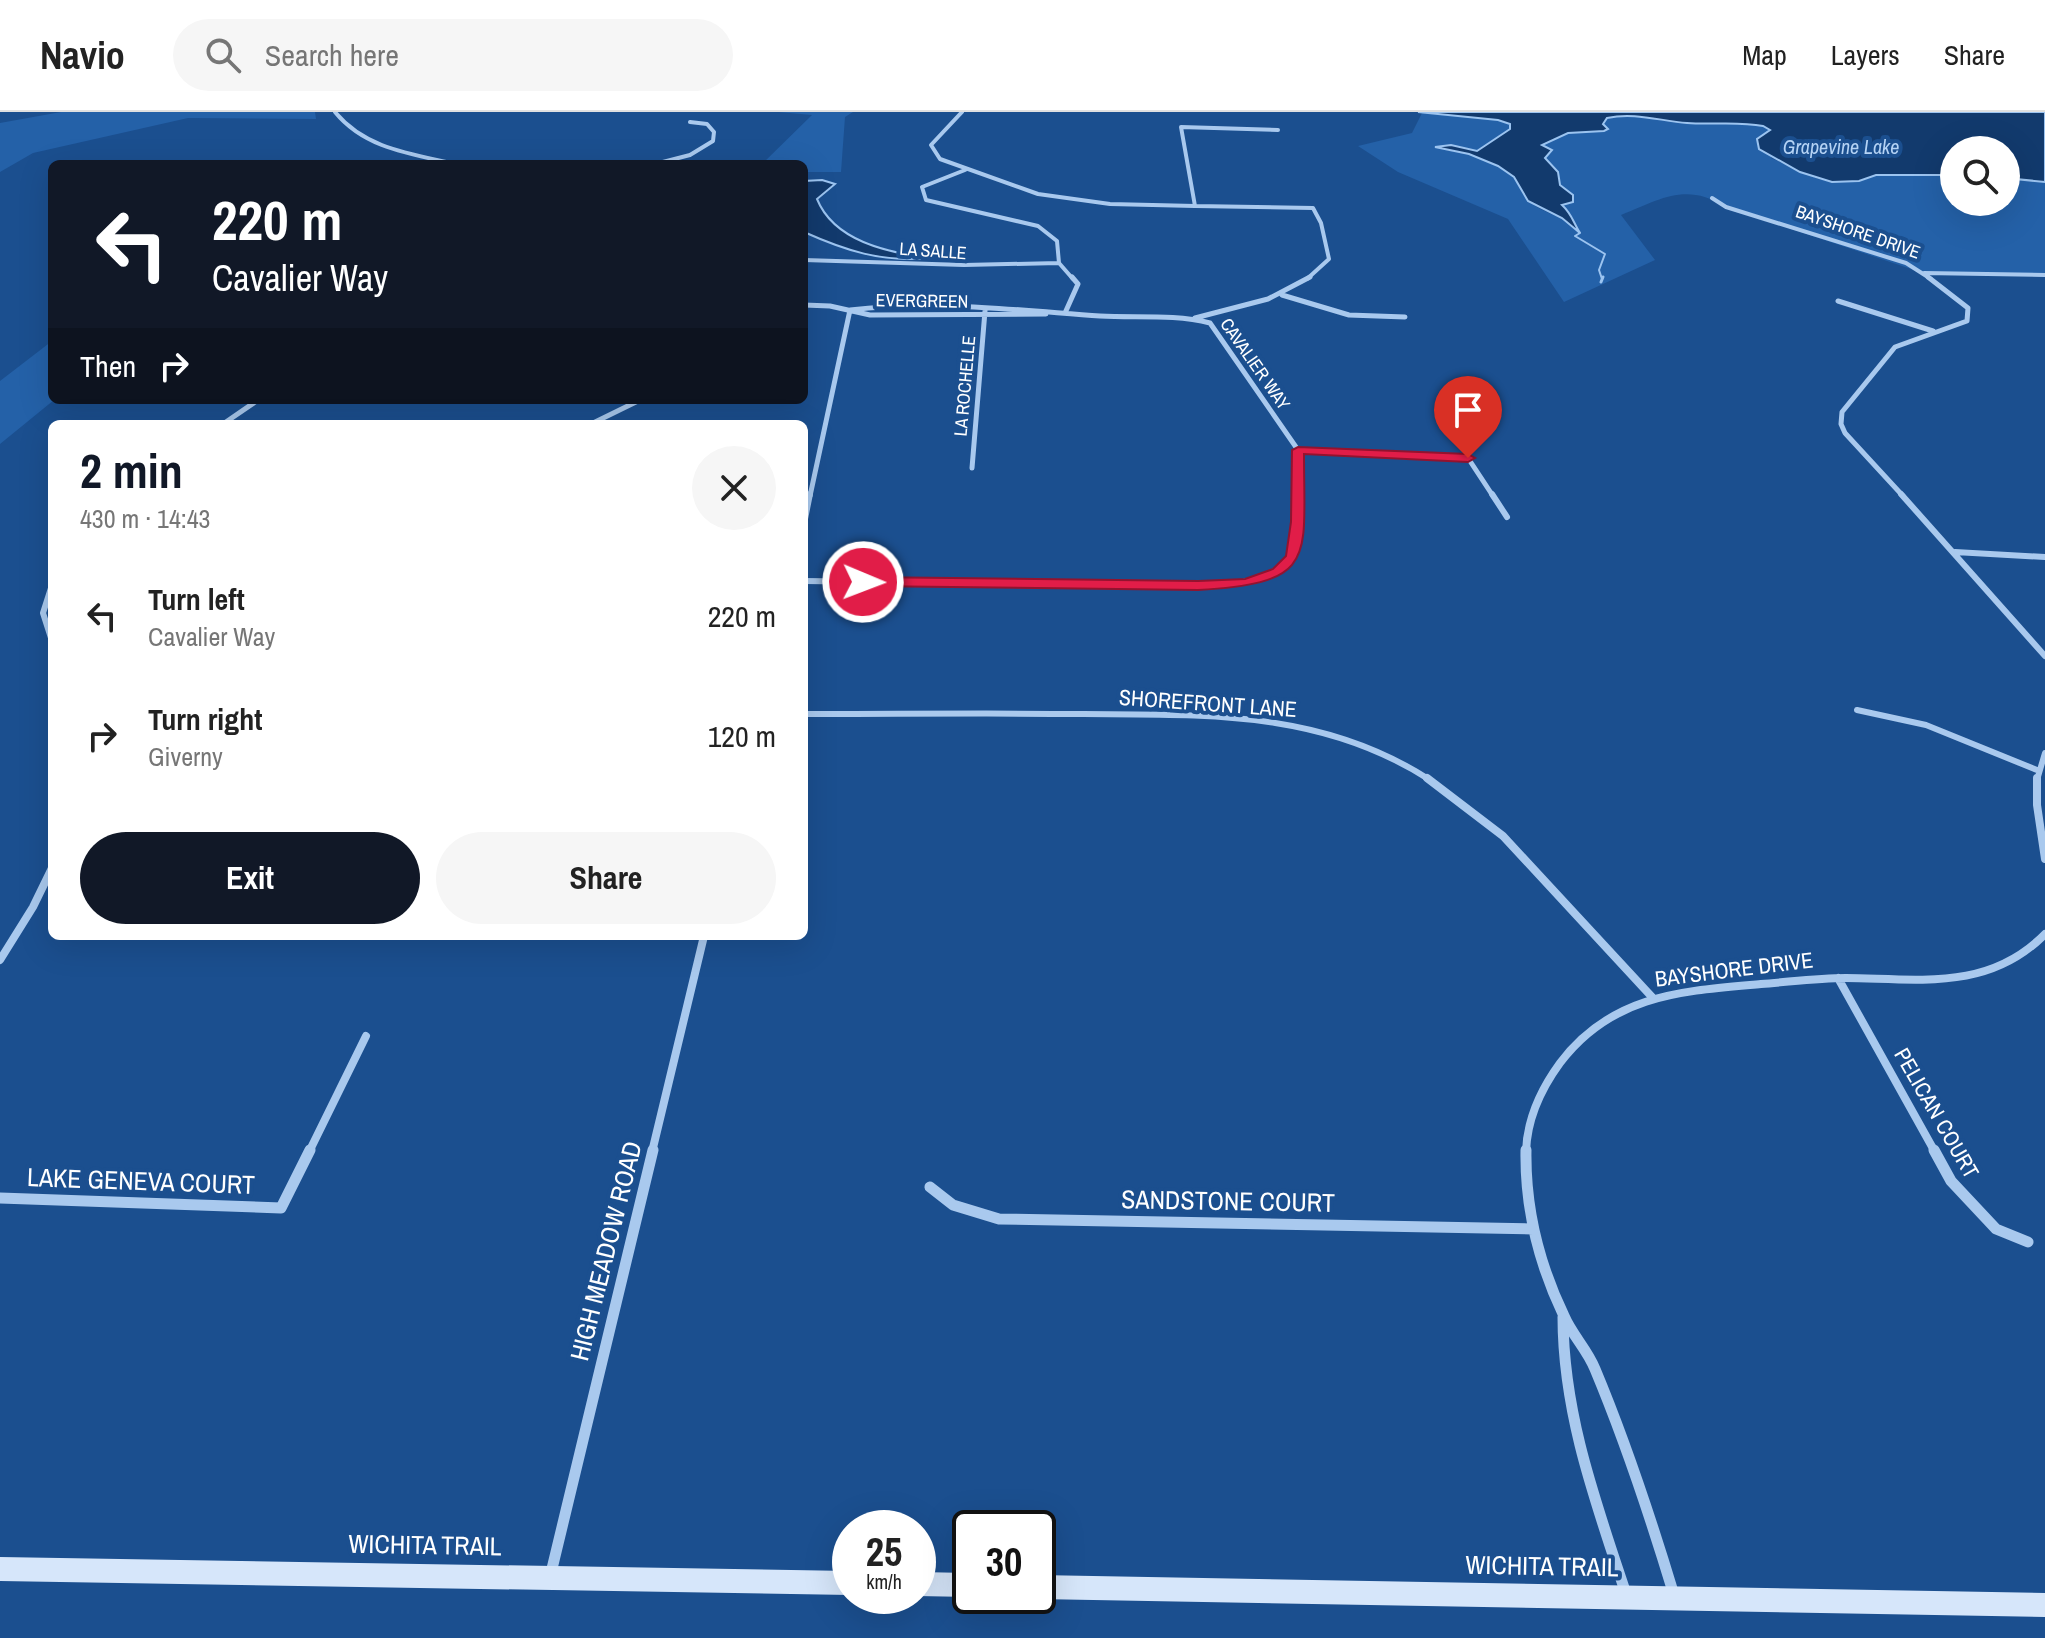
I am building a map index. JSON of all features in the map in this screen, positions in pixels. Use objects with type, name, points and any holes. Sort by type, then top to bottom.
[{"type":"street","points":[[335,112],[347,128],[367,139],[442,160]]},
{"type":"street","points":[[962,112],[931,145],[940,159],[965,170],[1067,200],[1306,207],[1317,211],[1329,259],[1309,280],[1282,295]]},
{"type":"street","points":[[671,160],[690,155],[713,141],[714,132],[707,124],[690,122]]},
{"type":"street","points":[[1195,206],[1181,127],[1278,130]]},
{"type":"street","points":[[965,170],[922,187],[926,200],[1038,226],[1057,241],[1059,263],[1078,284],[1065,313]]},
{"type":"street","name":"BAYSHORE DRIVE","points":[[1712,198],[1726,207],[1906,263],[1970,311],[1967,321],[1895,347],[1842,412],[1841,424],[1845,433],[1955,552],[2045,656]]},
{"type":"street","name":"LA SALLE","points":[[808,260],[967,268],[1059,263]]},
{"type":"street","points":[[1923,273],[2045,275]]},
{"type":"street","points":[[1282,295],[1349,315],[1405,317]]},
{"type":"street","name":"EVERGREEN","points":[[850,310],[872,307],[986,307],[1194,318],[1282,295]]},
{"type":"street","points":[[1838,301],[1934,331]]},
{"type":"street","points":[[808,305],[850,310],[808,505]]},
{"type":"street","name":"LA ROCHELLE","points":[[972,468],[986,307]]},
{"type":"street","name":"EVERGREEN","points":[[850,310],[870,315],[1065,313]]},
{"type":"street","name":"CAVALIER WAY","points":[[1194,318],[1210,323],[1298,450]]},
{"type":"street","points":[[229,420],[252,404]]},
{"type":"street","points":[[599,420],[632,404]]},
{"type":"street","points":[[808,581],[1198,586],[1247,583],[1278,572],[1293,557],[1298,450],[1468,458],[1507,517]]},
{"type":"street","points":[[1955,552],[2045,557]]},
{"type":"street","points":[[48,597],[43,613],[48,629]]},
{"type":"street","points":[[1857,710],[1911,719],[2037,770]]},
{"type":"street","name":"SHOREFRONT LANE","points":[[808,714],[1205,716],[1298,726],[1330,733],[1362,745],[1444,788],[1482,817],[1652,997]]},
{"type":"street","points":[[2045,753],[2037,770],[2037,817],[2045,859]]},
{"type":"street","points":[[0,960],[48,876]]},
{"type":"street","name":"BAYSHORE DRIVE","points":[[1675,1598],[1631,1456],[1591,1358],[1563,1317],[1533,1229],[1522,1173],[1526,1134],[1540,1092],[1568,1052],[1616,1017],[1652,997],[1701,989],[1838,978],[1934,980],[1999,969],[2021,957],[2045,934]]},
{"type":"street","name":"HIGH MEADOW ROAD","points":[[550,1577],[703,940]]},
{"type":"street","name":"PELICAN COURT","points":[[1838,978],[1951,1181],[1996,1229],[2028,1242]]},
{"type":"street","name":"LAKE GENEVA COURT","points":[[0,1198],[281,1208],[366,1036]]},
{"type":"street","name":"SANDSTONE COURT","points":[[930,1187],[953,1205],[999,1219],[1533,1229]]},
{"type":"street","name":"BAYSHORE DRIVE","points":[[1563,1317],[1561,1356],[1568,1399],[1627,1597]]},
{"type":"street","name":"WICHITA TRAIL","points":[[0,1569],[832,1583]]},
{"type":"street","name":"WICHITA TRAIL","points":[[1056,1587],[2045,1605]]},
{"type":"shaded area","points":[[61,112],[315,112],[316,119],[188,118],[33,153],[0,172],[0,123]]},
{"type":"shaded area","points":[[778,112],[853,112],[845,117],[841,172],[808,172],[808,160],[766,160],[812,115]]},
{"type":"shaded area","points":[[1422,113],[1498,120],[1510,124],[1510,128],[1477,151],[1438,149],[1468,154],[1498,165],[1516,179],[1532,204],[1572,222],[1562,205],[1567,190],[1560,185],[1558,172],[1544,158],[1552,150],[1541,145],[1568,133],[1604,131],[1603,124],[1607,118],[1617,116],[1763,126],[1771,130],[1771,158],[1832,182],[1876,175],[1940,175],[1940,216],[2020,216],[2020,179],[2045,182],[2045,275],[1923,273],[1698,195],[1686,194],[1661,199],[1621,215],[1655,260],[1564,302],[1508,219],[1398,172],[1358,146],[1412,133]]},
{"type":"shaded area","points":[[48,344],[49,404],[0,444],[0,381]]},
{"type":"water","name":"Grapevine Lake","points":[[1418,112],[2045,112],[2045,182],[2020,179],[2020,136],[1940,136],[1940,175],[1876,175],[1859,181],[1832,182],[1800,172],[1759,149],[1757,139],[1770,130],[1763,126],[1617,116],[1607,118],[1603,124],[1608,129],[1604,131],[1568,133],[1542,145],[1552,150],[1545,158],[1558,172],[1560,185],[1573,195],[1573,202],[1562,205],[1580,233],[1562,218],[1528,201],[1514,177],[1498,166],[1469,154],[1435,147],[1451,145],[1477,151],[1510,129],[1510,124],[1498,120]]},
{"type":"water","points":[[822,180],[835,184],[817,199],[825,213],[849,235],[879,248],[927,258],[895,259],[864,254],[808,234],[808,181]]},
{"type":"waterway","points":[[1576,229],[1580,233],[1575,236],[1605,254],[1599,270],[1602,279]]},
{"type":"waterway","points":[[1601,282],[1603,277]]},
{"type":"route","points":[[863,582],[1198,586],[1247,583],[1278,572],[1293,557],[1298,450],[1468,458]]}]
